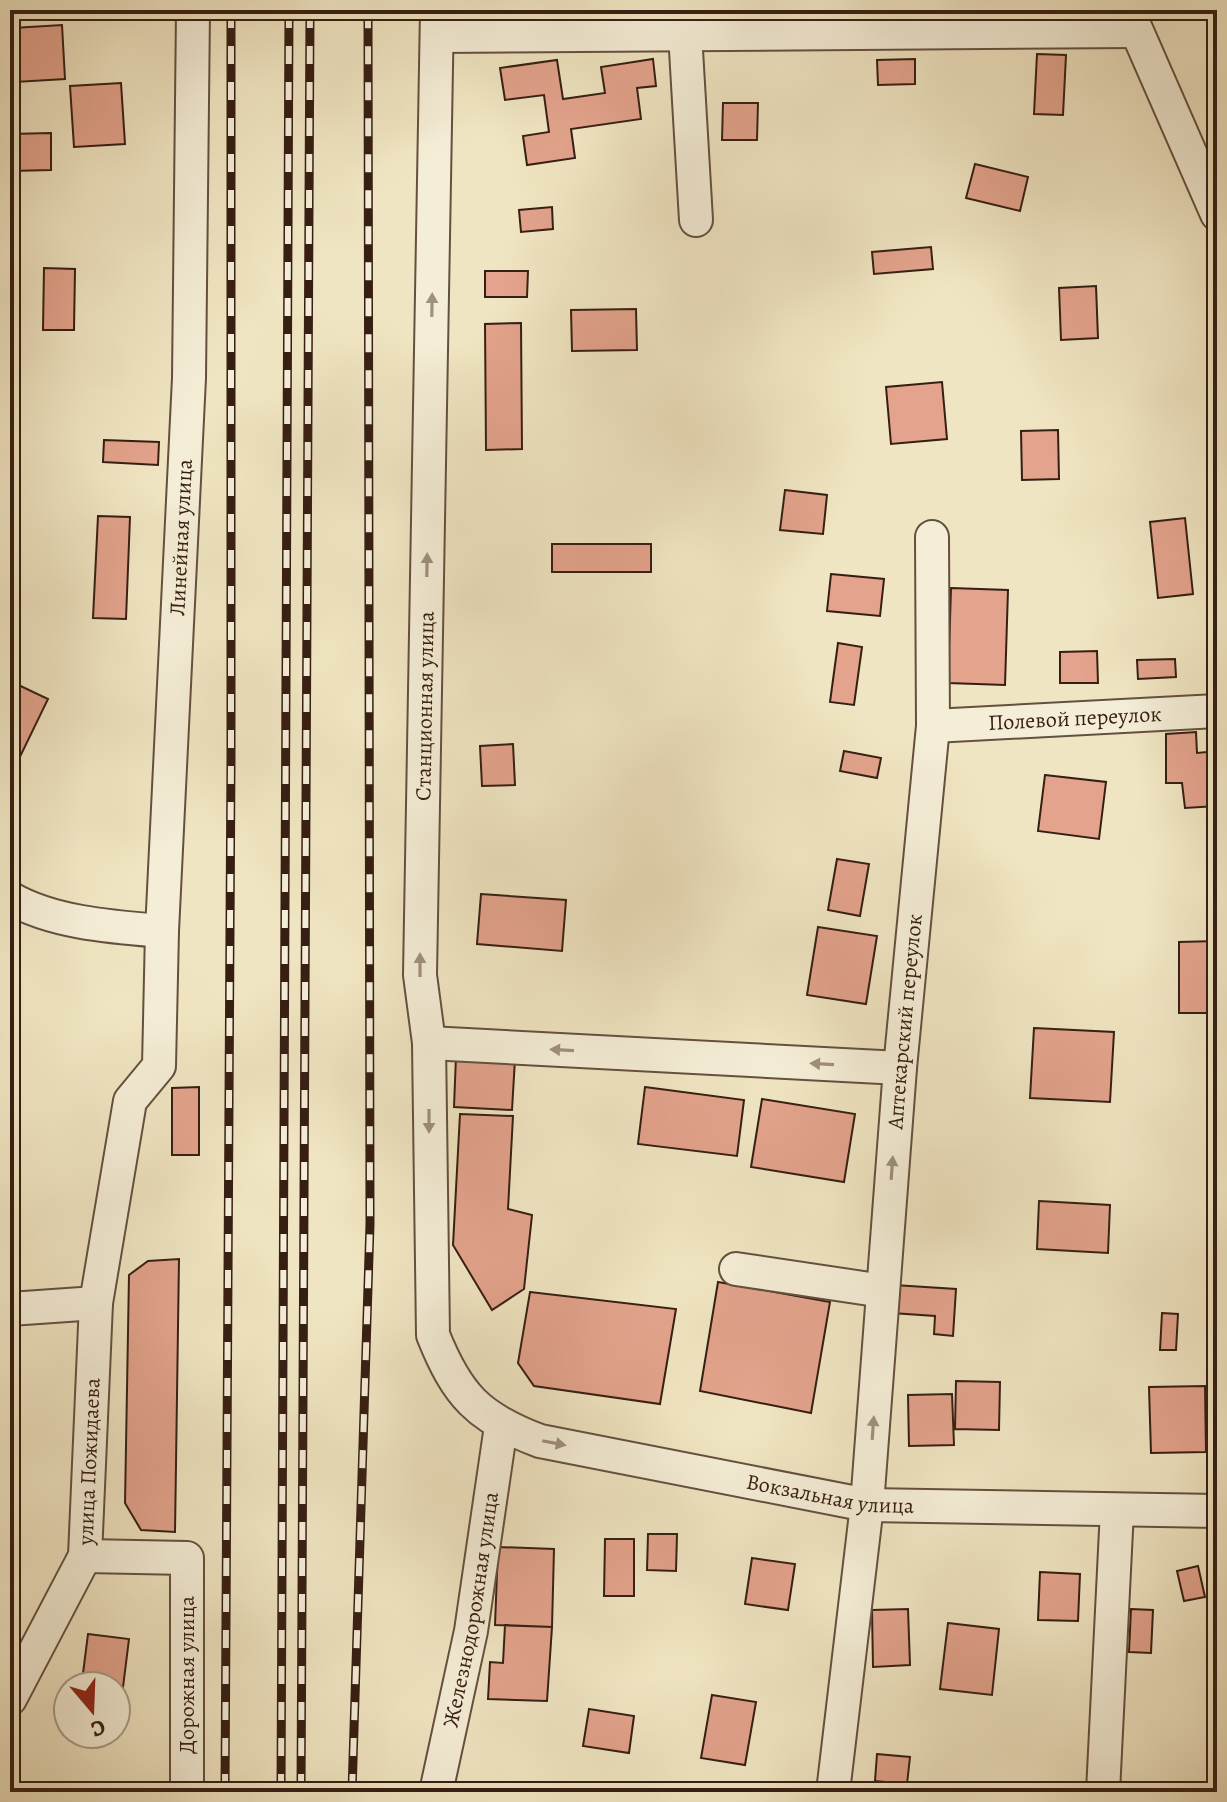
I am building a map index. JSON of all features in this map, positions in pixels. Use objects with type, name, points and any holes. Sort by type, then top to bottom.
[{"type":"street","name":"Линейная улица","points":[[159,1066],[162,931],[189,378],[193,10]]},
{"type":"street","points":[[437,23],[685,33],[833,21],[1132,20],[1217,214]]},
{"type":"street","name":"Станционная улица","points":[[437,23],[420,975],[429,1043],[433,1335],[448,1372],[464,1393]]},
{"type":"street","points":[[685,33],[696,220]]},
{"type":"street","name":"Аптекарский переулок","points":[[833,1792],[867,1505],[900,1068],[933,726],[932,537]]},
{"type":"street","name":"Полевой переулок","points":[[933,726],[1217,711]]},
{"type":"street","points":[[10,898],[41,911],[110,927],[162,931]]},
{"type":"street","points":[[429,1043],[900,1068]]},
{"type":"street","name":"улица Пожидаева","points":[[10,1699],[85,1556],[96,1303],[130,1101],[159,1066]]},
{"type":"street","points":[[736,1269],[883,1291]]},
{"type":"street","points":[[10,1309],[96,1303]]},
{"type":"street","name":"Вокзальная улица","points":[[464,1393],[501,1426],[540,1441],[867,1505],[1217,1511]]},
{"type":"street","name":"Железнодорожная улица","points":[[436,1792],[471,1631],[501,1426]]},
{"type":"street","points":[[1103,1792],[1117,1510]]},
{"type":"street","name":"Дорожная улица","points":[[85,1556],[187,1558],[187,1792]]},
{"type":"building","points":[[62,25],[65,79],[15,82],[13,28]]},
{"type":"building","points":[[1037,54],[1066,55],[1063,115],[1034,114]]},
{"type":"building","points":[[653,59],[656,86],[637,88],[641,119],[571,129],[575,158],[527,165],[523,136],[549,132],[544,95],[505,100],[500,68],[557,60],[563,99],[605,93],[601,67]]},
{"type":"building","points":[[915,59],[915,84],[878,85],[877,60]]},
{"type":"building","points":[[121,83],[125,144],[74,147],[70,86]]},
{"type":"building","points":[[723,103],[758,103],[757,140],[722,140]]},
{"type":"building","points":[[51,133],[51,170],[10,171],[10,134]]},
{"type":"building","points":[[975,164],[1028,177],[1020,211],[966,198]]},
{"type":"building","points":[[552,207],[553,229],[521,232],[519,210]]},
{"type":"building","points":[[931,247],[933,269],[874,274],[872,252]]},
{"type":"building","points":[[44,268],[75,269],[74,330],[43,330]]},
{"type":"building","points":[[485,271],[528,271],[527,297],[485,297]]},
{"type":"building","points":[[1096,286],[1098,338],[1061,340],[1059,288]]},
{"type":"building","points":[[636,309],[637,350],[572,351],[571,310]]},
{"type":"building","points":[[521,323],[522,449],[486,450],[485,324]]},
{"type":"building","points":[[942,382],[947,439],[891,444],[886,387]]},
{"type":"building","points":[[1058,430],[1059,479],[1022,480],[1021,431]]},
{"type":"building","points":[[104,440],[159,442],[158,465],[103,462]]},
{"type":"building","points":[[785,490],[827,495],[823,534],[780,530]]},
{"type":"building","points":[[98,516],[130,517],[126,619],[93,618]]},
{"type":"building","points":[[1185,518],[1193,594],[1158,598],[1150,522]]},
{"type":"building","points":[[552,544],[651,544],[651,572],[552,572]]},
{"type":"building","points":[[831,574],[884,579],[880,616],[827,611]]},
{"type":"building","points":[[951,588],[1008,590],[1005,685],[948,683]]},
{"type":"building","points":[[838,643],[862,647],[854,705],[830,702]]},
{"type":"building","points":[[1097,651],[1098,683],[1060,683],[1060,652]]},
{"type":"building","points":[[1175,659],[1176,677],[1138,679],[1137,660]]},
{"type":"building","points":[[10,681],[48,699],[15,767],[10,765]]},
{"type":"building","points":[[1196,732],[1197,753],[1217,751],[1217,806],[1185,808],[1182,783],[1166,783],[1166,734]]},
{"type":"building","points":[[513,744],[515,785],[482,786],[480,746]]},
{"type":"building","points":[[844,751],[881,758],[877,778],[840,771]]},
{"type":"building","points":[[1045,775],[1106,782],[1099,839],[1038,831]]},
{"type":"building","points":[[837,859],[869,864],[860,916],[828,910]]},
{"type":"building","points":[[481,894],[566,900],[562,951],[477,944]]},
{"type":"building","points":[[818,927],[877,936],[866,1004],[807,995]]},
{"type":"building","points":[[1217,941],[1217,1013],[1179,1013],[1179,942]]},
{"type":"building","points":[[1034,1028],[1114,1032],[1110,1102],[1030,1098]]},
{"type":"building","points":[[456,1056],[515,1059],[512,1110],[454,1107]]},
{"type":"building","points":[[10,1082],[19,1082],[20,1191],[10,1191]]},
{"type":"building","points":[[199,1087],[199,1155],[172,1155],[172,1088]]},
{"type":"building","points":[[645,1087],[744,1100],[737,1156],[638,1144]]},
{"type":"building","points":[[762,1099],[855,1114],[844,1182],[751,1167]]},
{"type":"building","points":[[460,1114],[513,1116],[508,1209],[532,1215],[524,1289],[492,1310],[453,1245]]},
{"type":"building","points":[[1039,1201],[1110,1205],[1108,1253],[1037,1249]]},
{"type":"building","points":[[179,1259],[175,1532],[141,1530],[125,1503],[129,1275],[148,1261]]},
{"type":"building","points":[[718,1282],[830,1302],[811,1413],[700,1391]]},
{"type":"building","points":[[894,1285],[956,1289],[953,1336],[934,1334],[935,1316],[892,1313]]},
{"type":"building","points":[[530,1292],[676,1309],[660,1404],[534,1386],[518,1363]]},
{"type":"building","points":[[1162,1313],[1178,1314],[1176,1350],[1160,1350]]},
{"type":"building","points":[[956,1381],[1000,1382],[999,1430],[955,1429]]},
{"type":"building","points":[[1205,1386],[1206,1452],[1151,1453],[1149,1387]]},
{"type":"building","points":[[952,1394],[954,1445],[909,1446],[908,1395]]},
{"type":"building","points":[[648,1534],[677,1534],[676,1571],[647,1570]]},
{"type":"building","points":[[605,1539],[634,1539],[634,1596],[604,1596]]},
{"type":"building","points":[[498,1547],[554,1549],[552,1627],[495,1625]]},
{"type":"building","points":[[752,1558],[795,1564],[788,1610],[745,1604]]},
{"type":"building","points":[[1198,1566],[1205,1597],[1184,1601],[1177,1571]]},
{"type":"building","points":[[1040,1572],[1080,1574],[1078,1621],[1038,1620]]},
{"type":"building","points":[[908,1609],[910,1665],[873,1667],[872,1610]]},
{"type":"building","points":[[1131,1609],[1153,1610],[1151,1653],[1129,1652]]},
{"type":"building","points":[[948,1623],[999,1629],[992,1695],[940,1689]]},
{"type":"building","points":[[505,1625],[552,1627],[547,1701],[488,1699],[490,1662],[503,1663]]},
{"type":"building","points":[[88,1634],[129,1639],[125,1670],[83,1670]]},
{"type":"building","points":[[712,1695],[756,1702],[745,1765],[701,1758]]},
{"type":"building","points":[[589,1709],[634,1716],[629,1753],[583,1746]]},
{"type":"building","points":[[877,1754],[910,1757],[907,1784],[875,1781]]},
{"type":"railway","points":[[225,1792],[231,758],[231,10]]},
{"type":"railway","points":[[281,1792],[289,10]]},
{"type":"railway","points":[[301,1792],[310,10]]},
{"type":"railway","points":[[352,1792],[370,1224],[368,10]]}]
